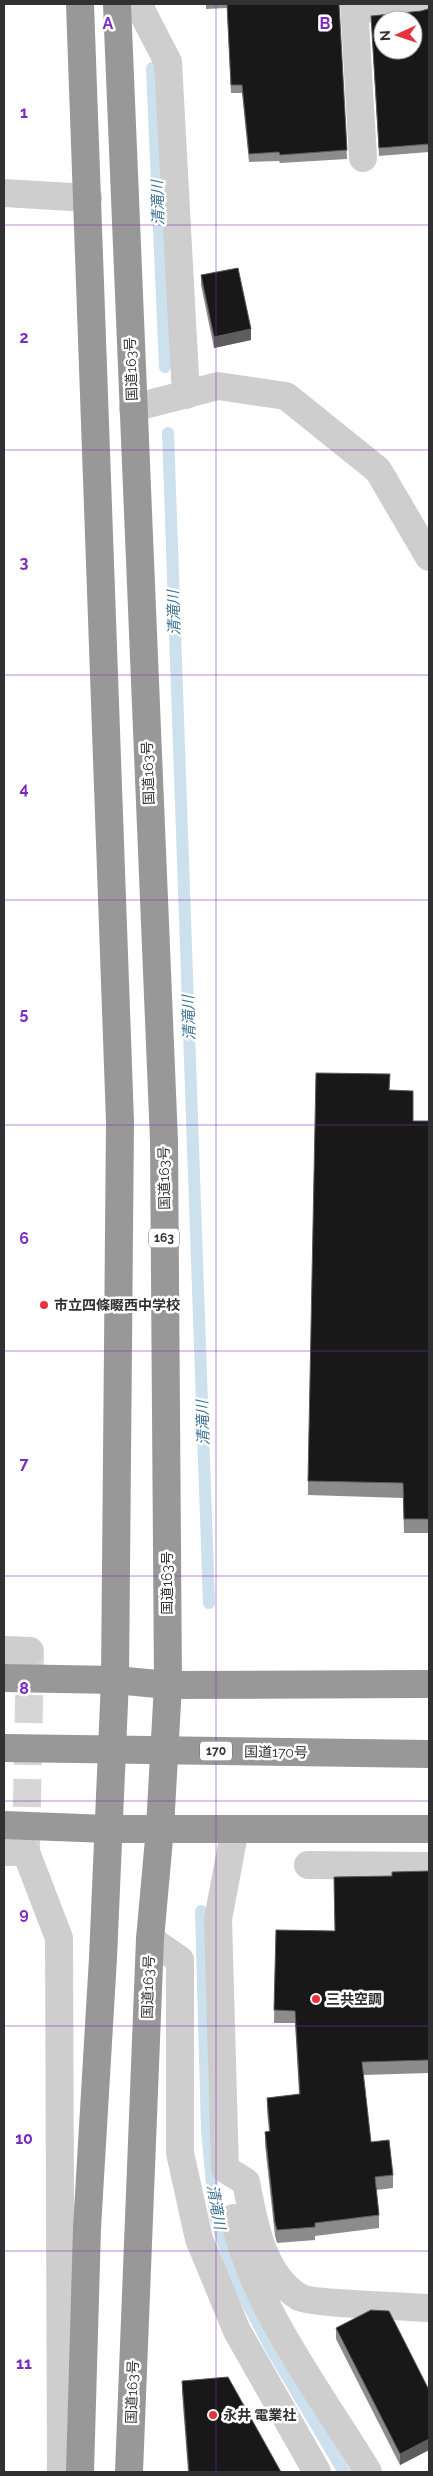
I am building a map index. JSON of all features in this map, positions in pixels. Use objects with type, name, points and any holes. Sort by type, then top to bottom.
[{"type":"highway","points":[[80,4],[120,1122],[115,1680],[107,1829],[103,1958],[87,2228],[80,2472]]},
{"type":"highway","name":"国道163号","points":[[117,4],[164,1141],[168,1685],[160,1828],[150,1939],[129,2472]]},
{"type":"highway","points":[[4,1678],[115,1680],[168,1685],[429,1684]]},
{"type":"highway","name":"国道170号","points":[[4,1748],[429,1754]]},
{"type":"highway","points":[[4,1826],[107,1829],[429,1829]]},
{"type":"street","points":[[138,4],[168,62],[186,395]]},
{"type":"street","points":[[363,158],[355,7],[419,4]]},
{"type":"street","points":[[4,193],[88,198]]},
{"type":"street","points":[[133,408],[218,386],[286,396],[378,470],[429,557]]},
{"type":"street","points":[[4,1650],[30,1651]]},
{"type":"street","points":[[235,1829],[218,1919],[225,2169],[234,2221],[247,2261],[271,2316],[368,2472]]},
{"type":"street","points":[[15,1852],[59,1938],[61,2472]]},
{"type":"street","points":[[308,1865],[429,1866]]},
{"type":"street","points":[[150,1939],[180,1960],[180,2153],[199,2239],[237,2331],[317,2472]]},
{"type":"street","points":[[225,2169],[246,2182],[255,2229],[277,2278],[301,2298],[429,2308]]},
{"type":"building","points":[[227,4],[339,4],[347,150],[280,155],[279,152],[249,154],[242,85],[231,85]]},
{"type":"building","points":[[429,7],[429,144],[379,148],[374,60],[423,60],[423,10]]},
{"type":"building","points":[[371,16],[373,16],[373,49]]},
{"type":"building","points":[[238,268],[251,329],[214,337],[201,275]]},
{"type":"building","points":[[316,1073],[390,1074],[389,1090],[413,1091],[413,1121],[429,1121],[429,1519],[404,1519],[403,1483],[308,1481]]},
{"type":"building","points":[[429,1871],[429,2060],[362,2062],[371,2142],[389,2140],[393,2175],[375,2177],[379,2215],[315,2223],[315,2227],[277,2230],[265,2132],[270,2131],[267,2098],[300,2094],[295,2011],[274,2010],[276,1930],[335,1931],[334,1877],[392,1876],[392,1872]]},
{"type":"building","points":[[371,2310],[389,2311],[429,2390],[429,2439],[400,2454],[336,2328]]},
{"type":"building","points":[[228,2377],[281,2472],[189,2472],[182,2381]]},
{"type":"waterway","name":"清滝川","points":[[152,68],[165,367]]},
{"type":"waterway","name":"清滝川","points":[[168,433],[209,1603]]},
{"type":"waterway","name":"清滝川","points":[[201,1911],[207,2130],[215,2217],[234,2277],[271,2349],[344,2472]]},
{"type":"tunnel","points":[[26,1849],[30,1655]]},
{"type":"place","name":"市立四條畷西中学校","points":[[44,1305]]},
{"type":"place","name":"三共空調","points":[[316,1999]]},
{"type":"place","name":"永井 電業社","points":[[213,2415]]}]
